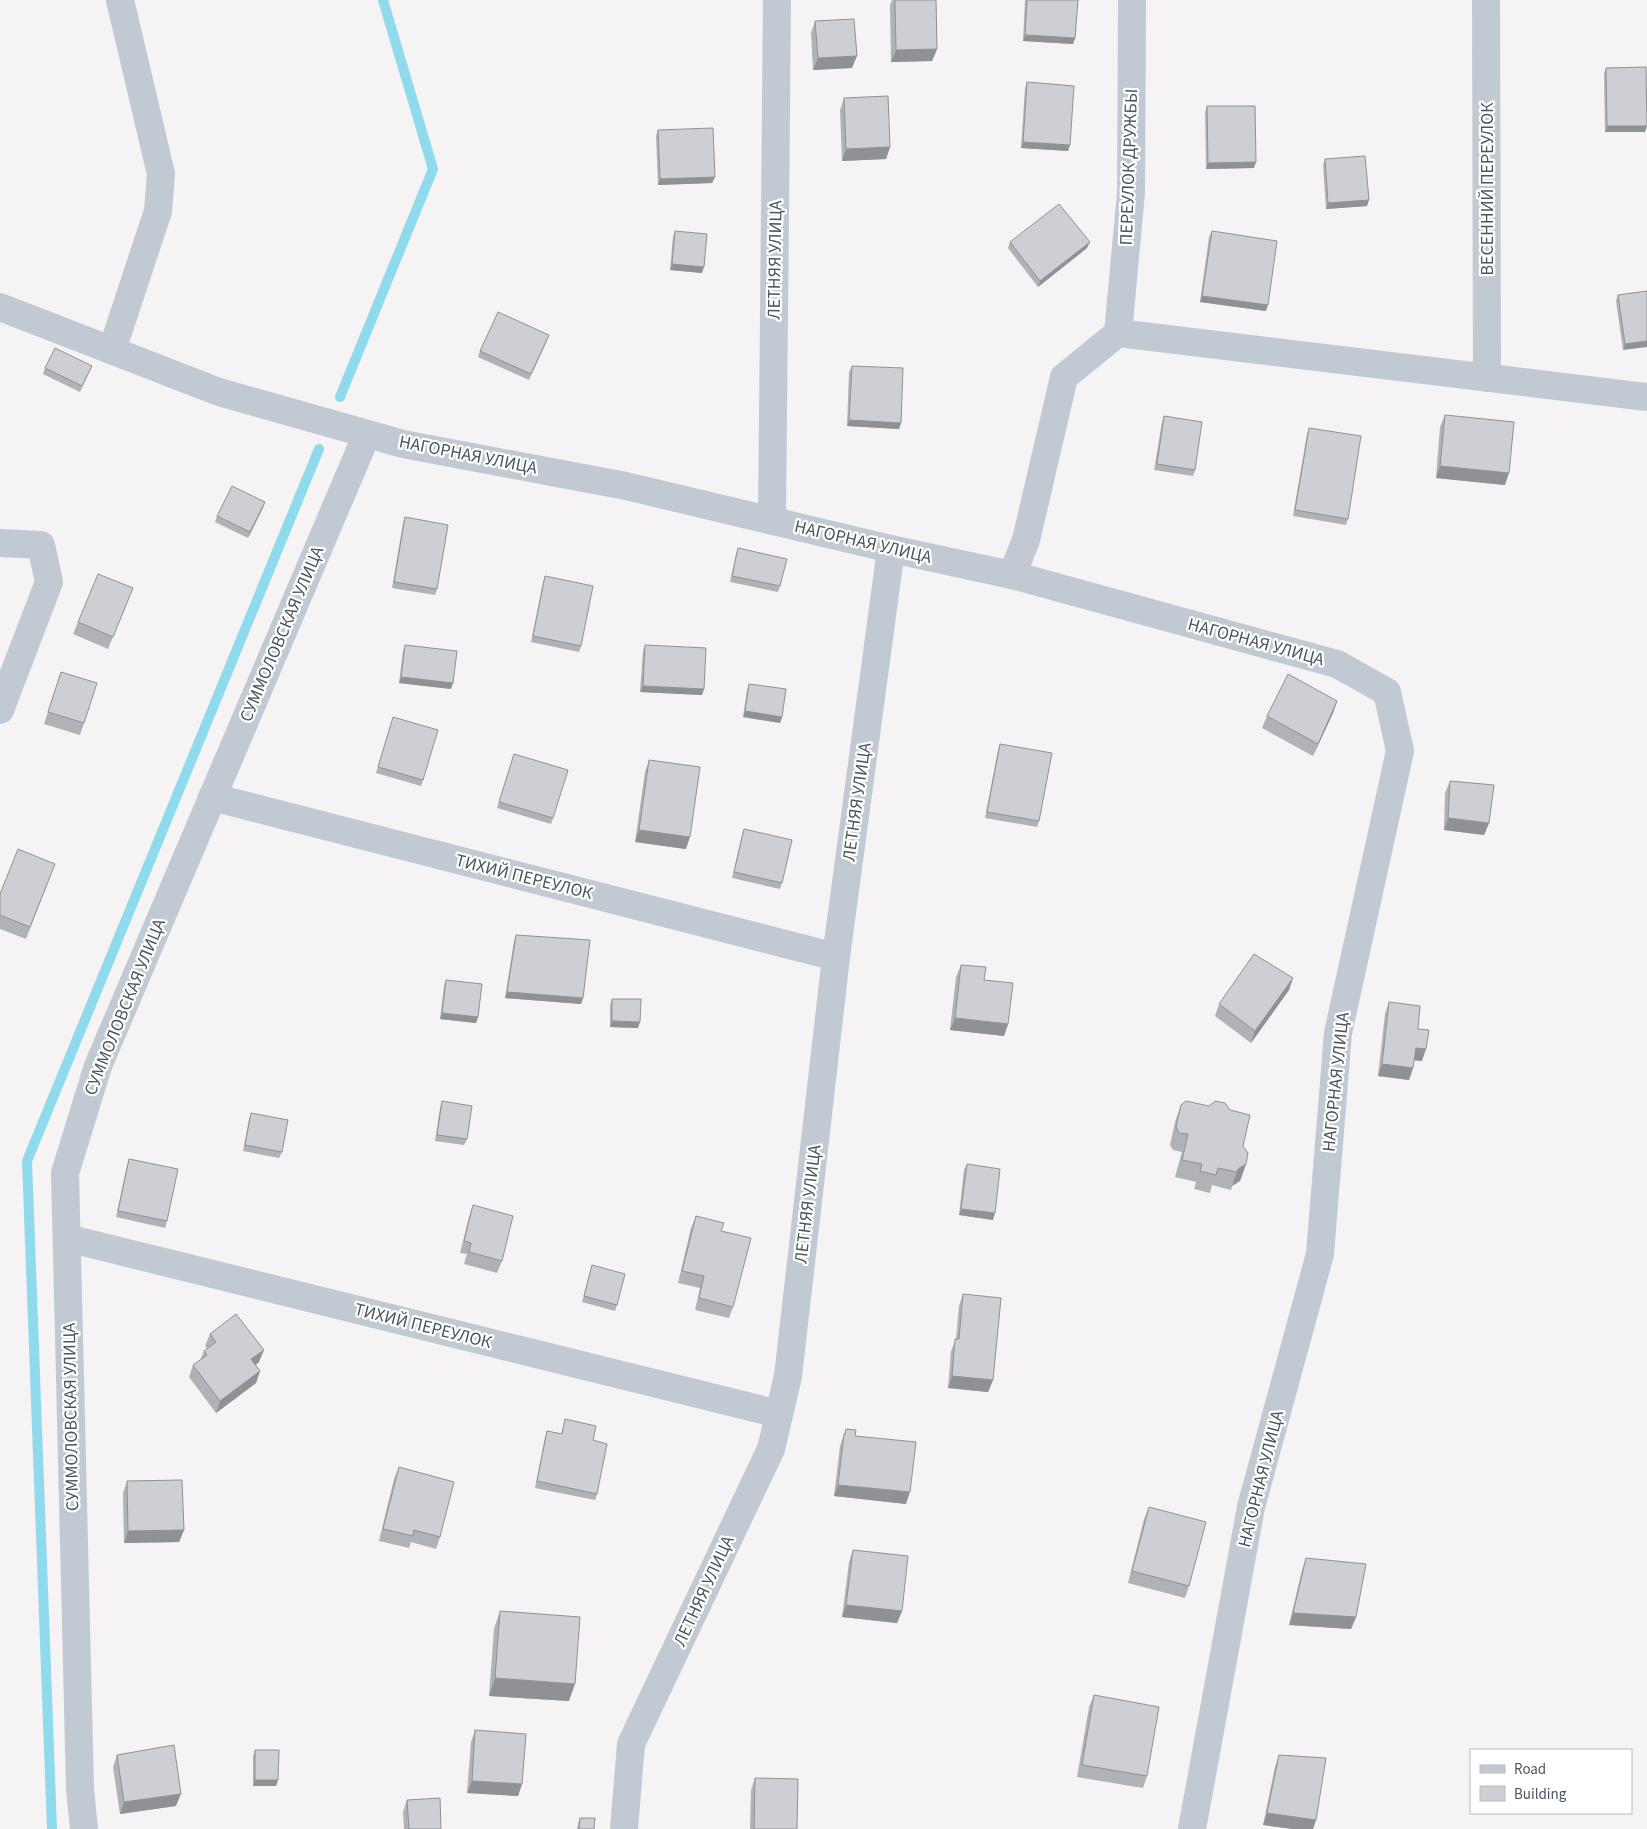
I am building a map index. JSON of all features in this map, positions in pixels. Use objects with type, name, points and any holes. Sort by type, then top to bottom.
[{"type":"street","points":[[112,350],[158,211],[161,174],[120,0]]},
{"type":"street","name":"ЛЕТНЯЯ УЛИЦА","points":[[772,521],[777,0]]},
{"type":"street","name":"ПЕРЕУЛОК ДРУЖБЫ","points":[[1118,334],[1131,193],[1132,0]]},
{"type":"street","name":"ВЕСЕННИЙ ПЕРЕУЛОК","points":[[1486,0],[1487,378]]},
{"type":"street","name":"НАГОРНАЯ УЛИЦА","points":[[0,307],[219,392],[403,444],[626,486],[891,550],[1012,575],[1337,664],[1387,692],[1400,751],[1338,1033],[1320,1254],[1251,1507],[1192,1829]]},
{"type":"street","points":[[1012,575],[1026,540],[1064,377],[1118,334],[1647,397]]},
{"type":"street","name":"СУММОЛОВСКАЯ УЛИЦА","points":[[84,1829],[80,1789],[65,1173],[98,1066],[367,434]]},
{"type":"street","points":[[0,543],[41,545],[49,582],[0,710]]},
{"type":"street","name":"ЛЕТНЯЯ УЛИЦА","points":[[624,1829],[631,1744],[771,1449],[788,1376],[836,957],[891,550]]},
{"type":"street","name":"ТИХИЙ ПЕРЕУЛОК","points":[[212,797],[836,957]]},
{"type":"street","name":"ТИХИЙ ПЕРЕУЛОК","points":[[67,1238],[779,1414]]},
{"type":"building","points":[[895,0],[936,0],[937,49],[896,50]]},
{"type":"building","points":[[1027,0],[1078,0],[1075,38],[1025,35]]},
{"type":"building","points":[[854,19],[857,56],[818,58],[815,21]]},
{"type":"building","points":[[1646,67],[1647,126],[1607,126],[1606,68]]},
{"type":"building","points":[[1027,82],[1074,86],[1070,145],[1023,142]]},
{"type":"building","points":[[888,96],[890,147],[846,149],[844,98]]},
{"type":"building","points":[[1207,106],[1255,106],[1256,162],[1208,163]]},
{"type":"building","points":[[713,128],[715,177],[660,179],[658,130]]},
{"type":"building","points":[[1365,156],[1369,200],[1328,203],[1325,159]]},
{"type":"building","points":[[1059,204],[1090,242],[1040,281],[1010,242]]},
{"type":"building","points":[[675,231],[707,234],[704,267],[672,264]]},
{"type":"building","points":[[1212,231],[1277,241],[1268,305],[1202,296]]},
{"type":"building","points":[[1647,291],[1647,341],[1625,344],[1618,295]]},
{"type":"building","points":[[498,312],[549,335],[531,374],[480,351]]},
{"type":"building","points":[[55,348],[92,366],[82,386],[45,368]]},
{"type":"building","points":[[852,366],[903,368],[901,423],[849,420]]},
{"type":"building","points":[[1445,415],[1514,422],[1509,473],[1440,466]]},
{"type":"building","points":[[1164,416],[1202,422],[1195,470],[1157,464]]},
{"type":"building","points":[[1309,428],[1361,436],[1348,519],[1295,510]]},
{"type":"building","points":[[232,486],[265,502],[250,532],[217,516]]},
{"type":"building","points":[[405,517],[448,525],[437,589],[394,582]]},
{"type":"building","points":[[738,548],[787,559],[780,586],[732,576]]},
{"type":"building","points":[[98,574],[133,588],[113,637],[78,622]]},
{"type":"building","points":[[545,576],[593,586],[581,646],[533,636]]},
{"type":"building","points":[[405,645],[457,651],[453,683],[401,677]]},
{"type":"building","points":[[645,645],[706,648],[704,689],[643,686]]},
{"type":"building","points":[[61,672],[97,683],[84,723],[48,712]]},
{"type":"building","points":[[1288,674],[1337,701],[1318,744],[1267,716]]},
{"type":"building","points":[[749,684],[786,689],[782,717],[745,711]]},
{"type":"building","points":[[393,717],[438,730],[423,780],[378,767]]},
{"type":"building","points":[[1000,744],[1052,753],[1039,821],[987,812]]},
{"type":"building","points":[[514,754],[568,770],[553,818],[499,802]]},
{"type":"building","points":[[649,760],[700,767],[690,837],[639,830]]},
{"type":"building","points":[[1450,781],[1494,785],[1489,823],[1448,818]]},
{"type":"building","points":[[744,829],[792,840],[782,883],[734,872]]},
{"type":"building","points":[[18,849],[55,864],[30,927],[0,915],[0,894]]},
{"type":"building","points":[[516,935],[590,940],[583,998],[507,992]]},
{"type":"building","points":[[1254,954],[1293,978],[1255,1031],[1219,1004]]},
{"type":"building","points":[[961,965],[986,967],[984,980],[1013,983],[1008,1024],[955,1018]]},
{"type":"building","points":[[446,980],[482,984],[478,1017],[442,1013]]},
{"type":"building","points":[[612,999],[641,999],[640,1022],[612,1021]]},
{"type":"building","points":[[1389,1002],[1420,1006],[1418,1029],[1429,1030],[1426,1049],[1416,1048],[1413,1068],[1382,1064]]},
{"type":"building","points":[[442,1101],[472,1106],[467,1139],[437,1135]]},
{"type":"building","points":[[1186,1101],[1209,1106],[1215,1101],[1225,1103],[1230,1110],[1250,1115],[1243,1146],[1248,1153],[1246,1164],[1238,1169],[1237,1172],[1218,1168],[1216,1175],[1200,1171],[1202,1164],[1182,1160],[1188,1134],[1179,1133],[1176,1127],[1181,1105]]},
{"type":"building","points":[[251,1113],[288,1120],[282,1152],[245,1145]]},
{"type":"building","points":[[129,1159],[178,1169],[167,1221],[118,1211]]},
{"type":"building","points":[[967,1164],[1000,1169],[995,1213],[961,1209]]},
{"type":"building","points":[[473,1205],[513,1216],[502,1261],[469,1252],[471,1243],[464,1241]]},
{"type":"building","points":[[696,1216],[724,1223],[721,1231],[751,1238],[733,1307],[699,1298],[704,1276],[682,1271]]},
{"type":"building","points":[[592,1265],[625,1274],[617,1305],[584,1296]]},
{"type":"building","points":[[963,1294],[1001,1298],[993,1380],[952,1376],[955,1339],[959,1339]]},
{"type":"building","points":[[236,1314],[264,1350],[251,1359],[260,1371],[220,1401],[193,1365],[207,1355],[204,1351],[216,1342],[210,1334]]},
{"type":"building","points":[[565,1419],[596,1426],[593,1440],[607,1444],[597,1494],[537,1481],[547,1431],[562,1434]]},
{"type":"building","points":[[846,1429],[856,1430],[855,1436],[916,1442],[910,1492],[838,1485]]},
{"type":"building","points":[[399,1467],[454,1482],[440,1537],[414,1530],[413,1536],[383,1529]]},
{"type":"building","points":[[182,1480],[184,1530],[128,1531],[127,1481]]},
{"type":"building","points":[[1149,1507],[1206,1522],[1189,1586],[1132,1571]]},
{"type":"building","points":[[853,1550],[908,1556],[902,1611],[846,1605]]},
{"type":"building","points":[[1306,1558],[1366,1564],[1356,1617],[1293,1613]]},
{"type":"building","points":[[500,1611],[580,1617],[575,1684],[495,1678]]},
{"type":"building","points":[[1094,1695],[1159,1707],[1147,1776],[1082,1765]]},
{"type":"building","points":[[475,1730],[526,1734],[522,1784],[472,1781]]},
{"type":"building","points":[[174,1745],[181,1794],[124,1802],[117,1755]]},
{"type":"building","points":[[255,1750],[279,1750],[278,1780],[255,1780]]},
{"type":"building","points":[[1279,1755],[1326,1758],[1316,1820],[1267,1813]]},
{"type":"building","points":[[755,1778],[798,1779],[797,1829],[754,1829]]},
{"type":"building","points":[[440,1798],[441,1829],[409,1829],[407,1800]]},
{"type":"building","points":[[580,1818],[595,1818],[594,1829],[579,1829]]},
{"type":"waterway","points":[[340,397],[433,169],[383,0]]},
{"type":"waterway","points":[[52,1829],[27,1161],[319,449]]}]
